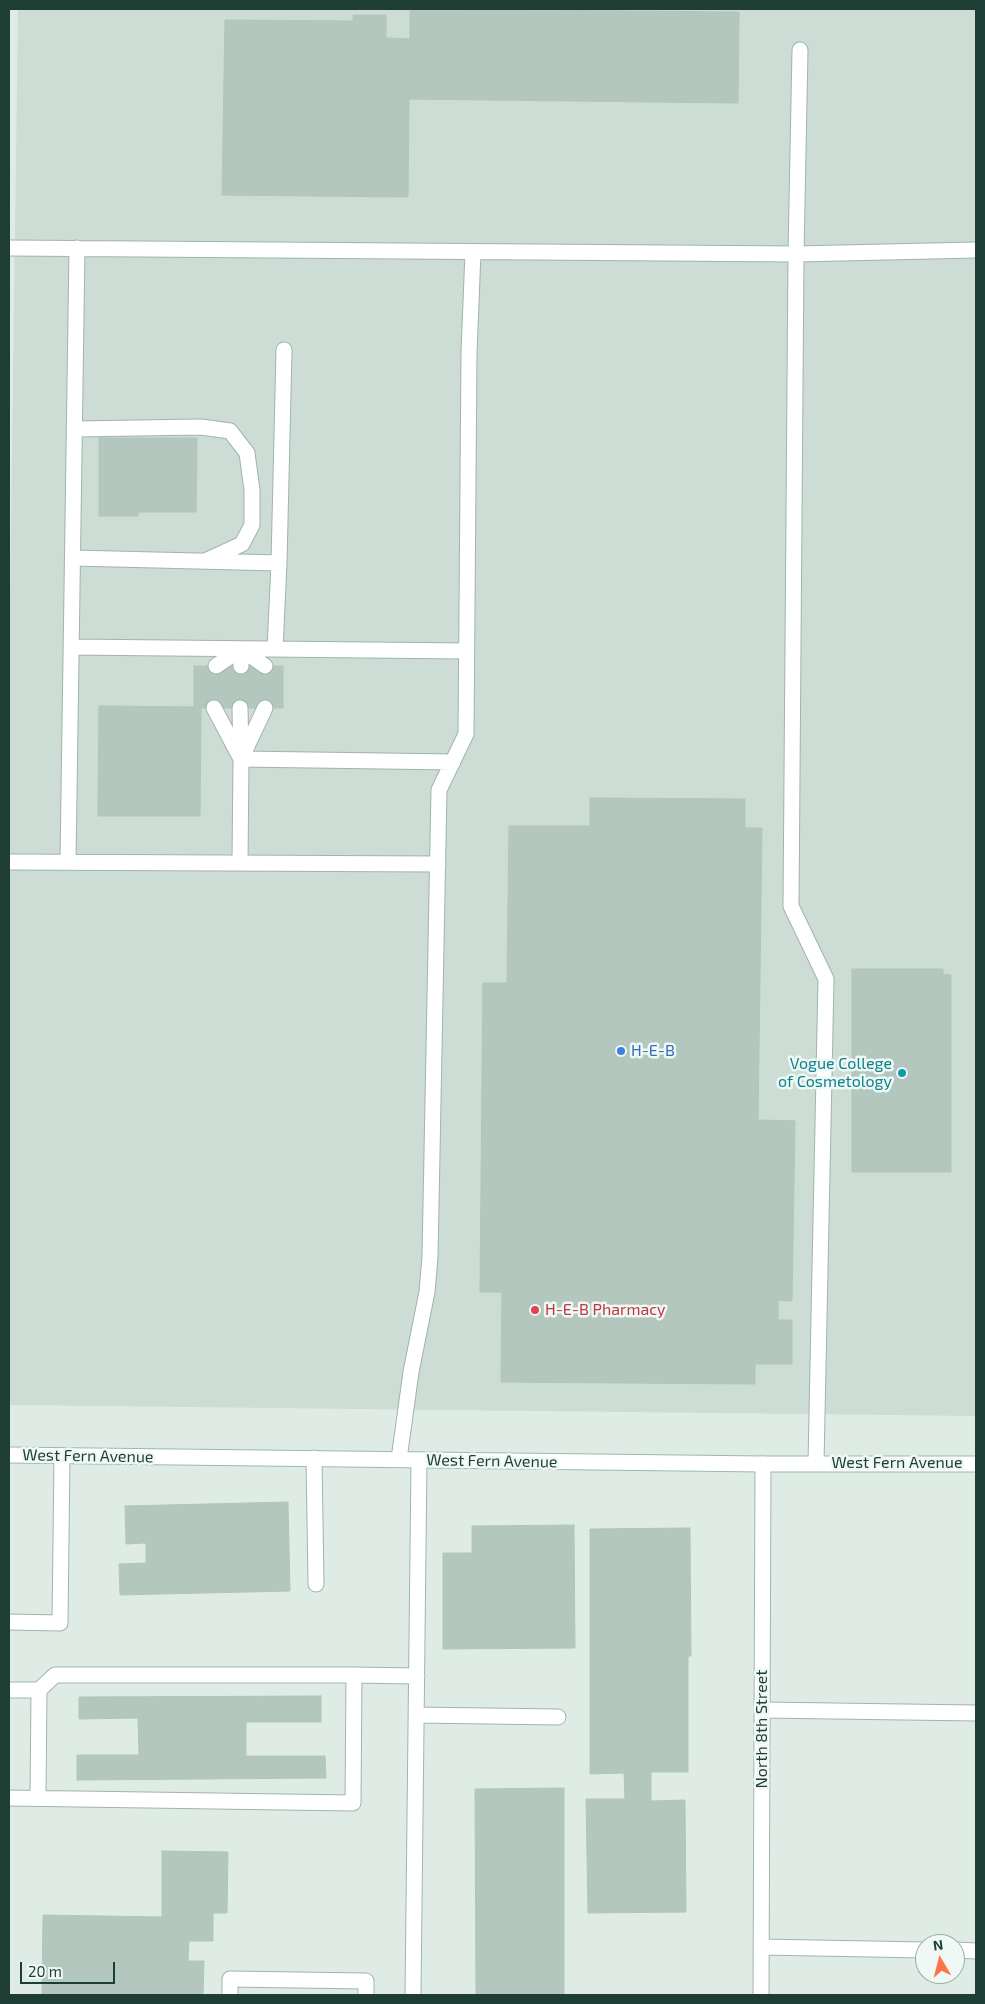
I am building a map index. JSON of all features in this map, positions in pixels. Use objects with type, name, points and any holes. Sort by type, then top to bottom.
[{"type":"street","points":[[800,50],[796,254],[791,906],[826,979],[816,1463]]},
{"type":"street","points":[[9,248],[796,254],[976,250]]},
{"type":"street","points":[[68,862],[76,248]]},
{"type":"street","points":[[399,1460],[409,1382],[427,1292],[430,1258],[439,790],[466,734],[469,353],[473,252]]},
{"type":"street","points":[[275,648],[284,350]]},
{"type":"street","points":[[74,429],[201,427],[230,431],[247,453],[252,490],[252,525],[242,544],[205,561]]},
{"type":"street","points":[[73,558],[279,563]]},
{"type":"street","points":[[71,647],[466,651]]},
{"type":"street","points":[[216,666],[241,648]]},
{"type":"street","points":[[241,648],[241,666]]},
{"type":"street","points":[[241,648],[265,666]]},
{"type":"street","points":[[214,708],[241,759]]},
{"type":"street","points":[[240,708],[240,863]]},
{"type":"street","points":[[241,759],[265,708]]},
{"type":"street","points":[[241,759],[453,762]]},
{"type":"street","points":[[9,862],[438,864]]},
{"type":"street","name":"West Fern Avenue","points":[[9,1455],[763,1464],[976,1464]]},
{"type":"street","points":[[9,1622],[60,1623],[62,1456]]},
{"type":"street","points":[[314,1458],[316,1584]]},
{"type":"street","points":[[412,1995],[419,1460]]},
{"type":"street","name":"North 8th Street","points":[[761,1995],[763,1464]]},
{"type":"street","points":[[9,1690],[39,1690],[55,1675],[417,1676]]},
{"type":"street","points":[[9,1798],[354,1803],[354,1675]]},
{"type":"street","points":[[38,1798],[39,1690]]},
{"type":"street","points":[[762,1710],[976,1712]]},
{"type":"street","points":[[416,1715],[558,1717]]},
{"type":"street","points":[[761,1947],[915,1950]]},
{"type":"street","points":[[230,1995],[230,1979],[366,1980],[366,1995]]},
{"type":"shaded area","points":[[18,9],[976,9],[976,1416],[9,1405],[9,673]]},
{"type":"building","points":[[410,9],[739,12],[738,103],[409,99],[408,197],[222,195],[225,20],[353,21],[353,15],[386,15],[386,38],[410,39]]},
{"type":"building","points":[[99,438],[197,438],[196,512],[138,512],[138,516],[99,516]]},
{"type":"building","points":[[194,666],[283,666],[283,708],[201,708],[200,816],[98,816],[99,706],[194,707]]},
{"type":"building","name":"H-E-B","points":[[590,798],[745,799],[745,828],[762,828],[758,1120],[795,1121],[792,1301],[778,1300],[778,1320],[792,1320],[792,1364],[755,1364],[755,1384],[501,1382],[502,1292],[480,1292],[483,983],[507,983],[509,826],[590,826]]},
{"type":"building","name":"Vogue College of Cosmetology","points":[[852,969],[943,969],[943,974],[951,975],[951,1172],[852,1172]]},
{"type":"building","points":[[288,1502],[290,1591],[120,1595],[119,1564],[146,1563],[146,1543],[126,1544],[125,1506]]},
{"type":"building","points":[[574,1525],[575,1648],[443,1649],[443,1553],[472,1553],[472,1526]]},
{"type":"building","points":[[690,1528],[691,1656],[688,1656],[688,1772],[651,1772],[651,1801],[685,1800],[686,1912],[588,1913],[586,1799],[625,1799],[624,1773],[590,1774],[590,1529]]},
{"type":"building","points":[[321,1696],[321,1722],[246,1722],[246,1756],[325,1756],[326,1778],[77,1780],[77,1755],[139,1755],[138,1718],[79,1719],[79,1697]]},
{"type":"building","points":[[564,1788],[564,1995],[476,1995],[475,1789]]},
{"type":"building","points":[[162,1851],[228,1852],[227,1913],[213,1913],[213,1941],[189,1941],[188,1961],[204,1961],[203,1995],[42,1995],[43,1915],[162,1917]]},
{"type":"place","name":"H-E-B","points":[[621,1051]]},
{"type":"place","name":"Vogue College of Cosmetology","points":[[902,1073]]},
{"type":"place","name":"H-E-B Pharmacy","points":[[535,1310]]}]
